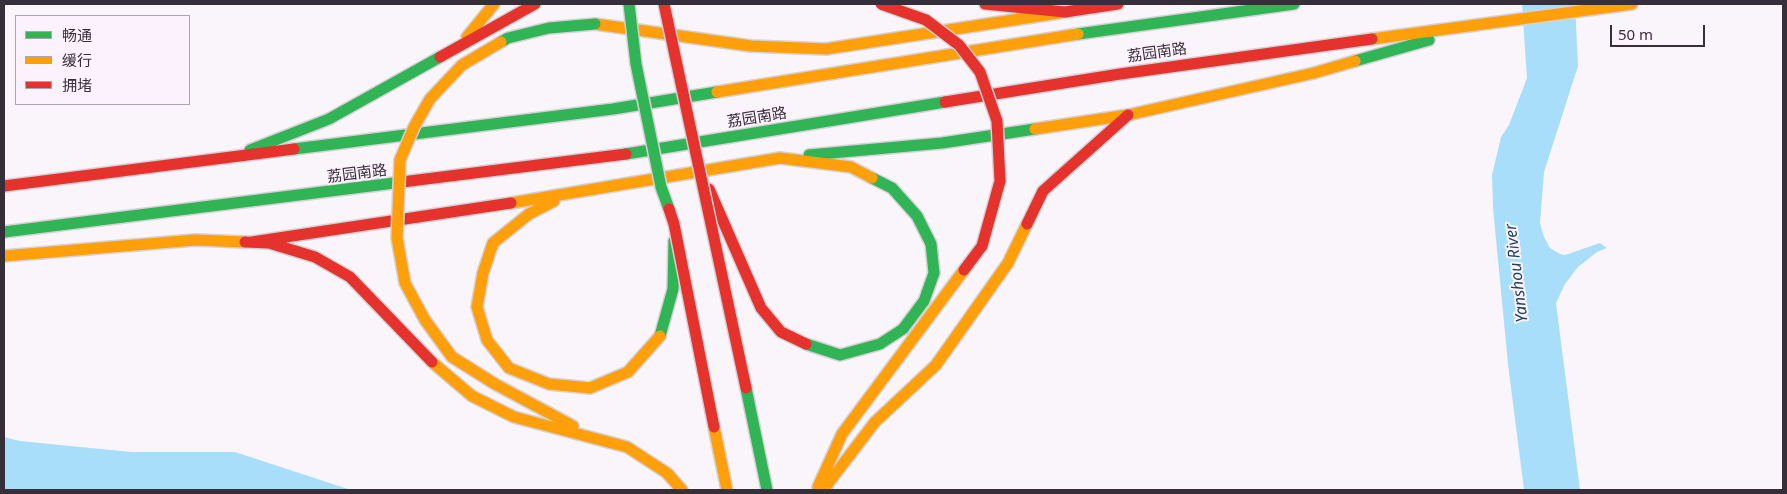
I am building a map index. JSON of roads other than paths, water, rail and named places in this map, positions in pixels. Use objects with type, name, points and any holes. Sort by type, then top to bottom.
[{"type":"main road","points":[[460,45],[494,4]]},
{"type":"main road","points":[[228,159],[329,119],[535,4]]},
{"type":"main road","points":[[629,4],[642,93],[661,187],[674,224],[727,490]]},
{"type":"main road","points":[[664,4],[702,175],[767,490]]},
{"type":"main road","points":[[816,490],[842,434],[982,246],[1000,181],[998,121],[980,72],[959,45],[926,20],[881,4]]},
{"type":"main road","points":[[985,4],[1065,12]]},
{"type":"main road","points":[[595,438],[495,384],[452,357],[425,320],[405,283],[398,238],[400,160],[414,127],[430,99],[462,65],[508,38],[549,28],[595,24],[751,46],[826,49],[1118,4]]},
{"type":"main road","name":"荔园南路","points":[[4,186],[614,109],[1103,29],[1294,4]]},
{"type":"main road","name":"荔园南路","points":[[4,232],[620,155],[1120,74],[1632,4]]},
{"type":"main road","points":[[252,242],[566,195],[780,158],[942,143],[1128,115],[1314,73],[1480,26]]},
{"type":"main road","points":[[822,490],[875,422],[936,365],[1008,263],[1043,190],[1128,115]]},
{"type":"main road","points":[[702,175],[761,308],[781,332],[811,346],[840,355],[880,344],[903,329],[924,301],[934,273],[931,244],[917,216],[892,188],[851,167],[780,158]]},
{"type":"main road","points":[[566,195],[529,214],[493,244],[477,307],[487,340],[509,368],[549,384],[590,388],[628,372],[659,339],[674,289],[674,224]]},
{"type":"main road","points":[[4,256],[195,240],[269,243],[315,257],[350,277],[377,303],[424,356],[472,396],[514,417],[627,448],[667,474],[682,490]]},
{"type":"water","name":"Yanshou River","points":[[1522,4],[1575,4],[1578,66],[1544,172],[1540,223],[1544,237],[1550,248],[1565,255],[1600,243],[1607,248],[1597,252],[1578,267],[1565,284],[1556,303],[1580,490],[1524,490],[1508,364],[1493,208],[1492,175],[1501,137],[1509,125],[1527,78]]},
{"type":"water","points":[[4,437],[20,441],[131,452],[235,452],[351,490],[4,490]]}]
